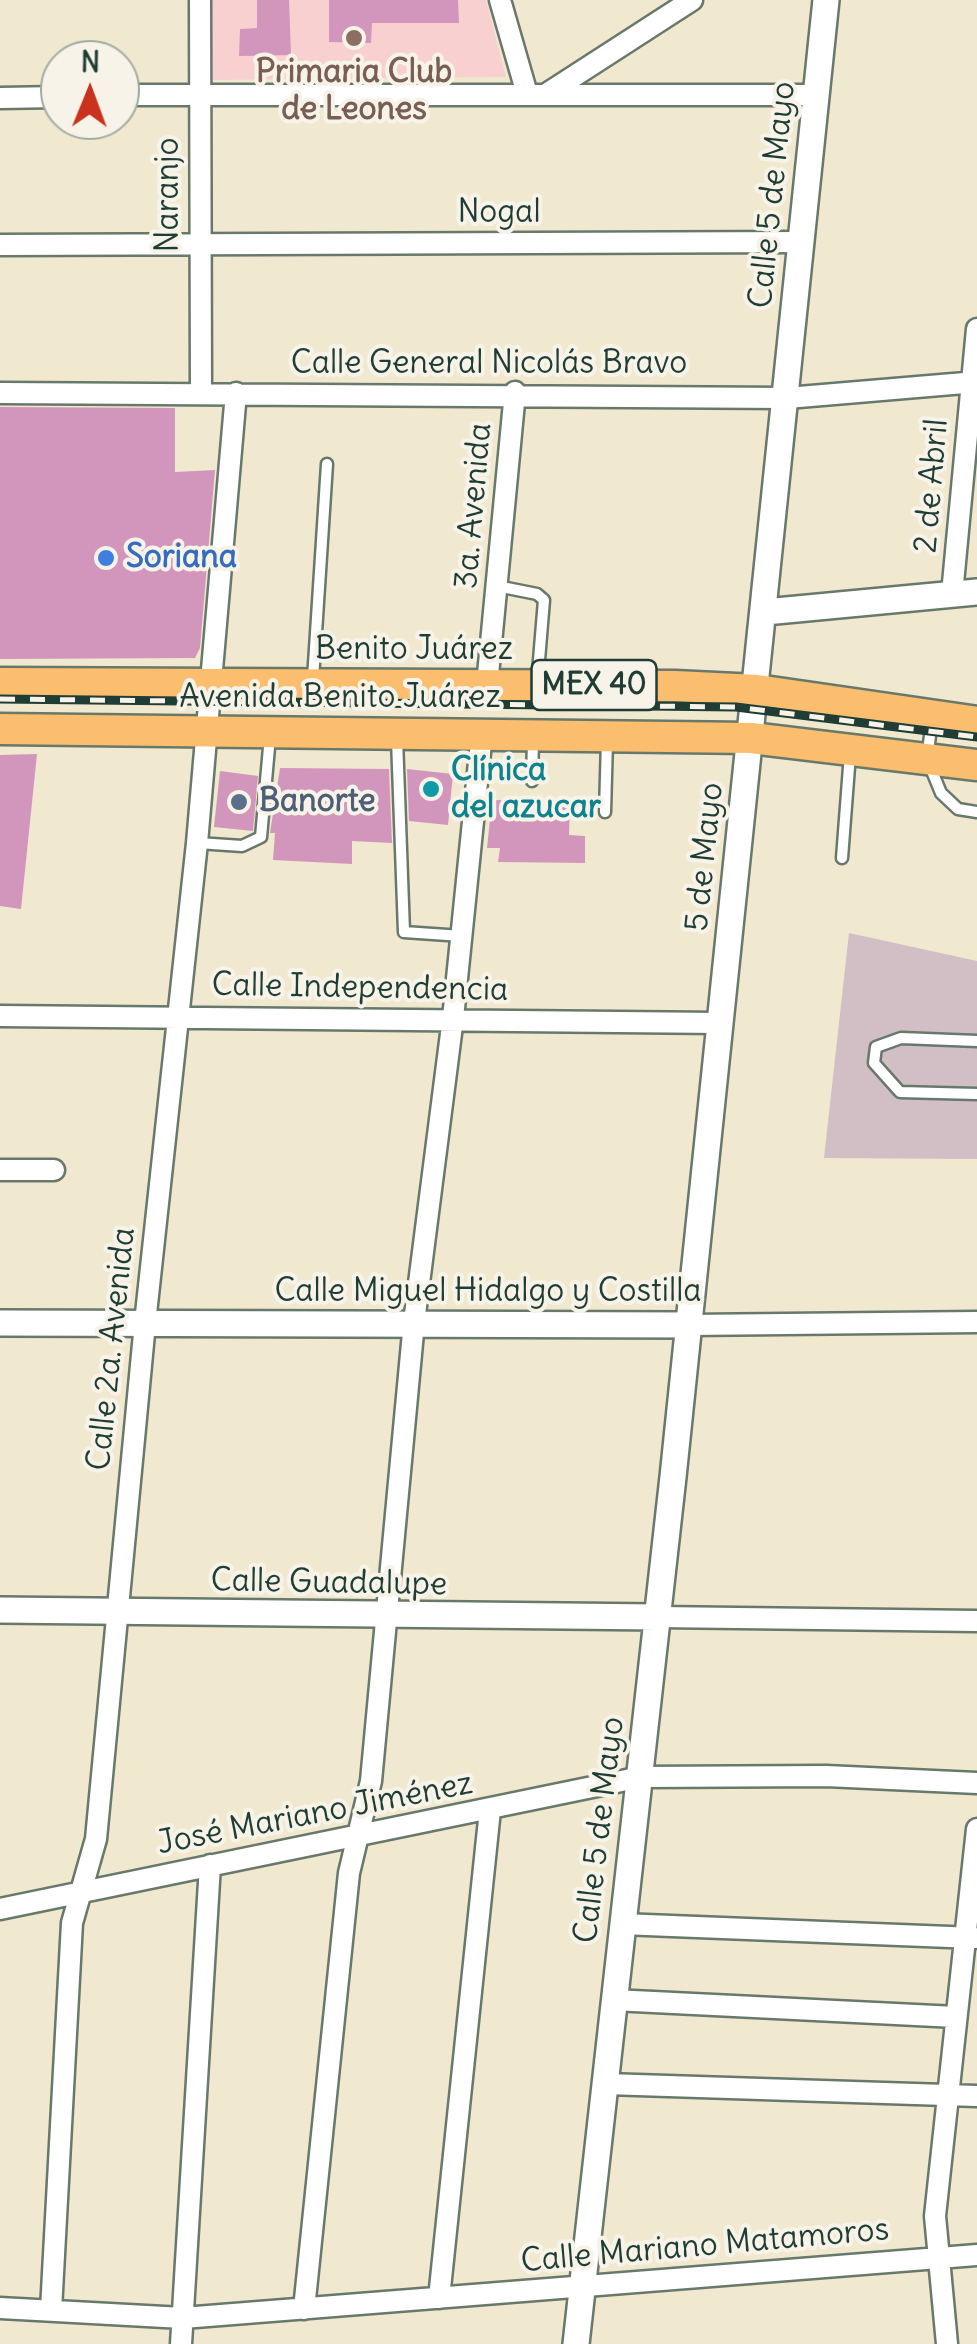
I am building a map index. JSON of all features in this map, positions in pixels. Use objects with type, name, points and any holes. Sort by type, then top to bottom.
[{"type":"main road","name":"Avenida Benito Juárez","points":[[0,683],[208,684]]},
{"type":"main road","name":"Benito Juárez","points":[[208,684],[756,690],[977,722]]},
{"type":"main road","name":"Avenida Benito Juárez","points":[[0,730],[751,738],[977,764]]},
{"type":"street","name":"Naranjo","points":[[200,0],[200,391]]},
{"type":"street","points":[[500,0],[537,94]]},
{"type":"street","points":[[537,94],[692,0]]},
{"type":"street","name":"Calle 5 de Mayo","points":[[787,398],[826,0]]},
{"type":"street","points":[[140,96],[816,95]]},
{"type":"street","points":[[0,98],[40,97]]},
{"type":"street","name":"Nogal","points":[[0,244],[800,242]]},
{"type":"street","name":"2 de Abril","points":[[964,593],[977,330]]},
{"type":"street","name":"Calle General Nicolás Bravo","points":[[0,393],[515,392],[787,398],[974,383]]},
{"type":"street","name":"3a. Avenida","points":[[487,685],[515,392]]},
{"type":"street","name":"Calle 2a. Avenida","points":[[52,2310],[72,1923],[96,1839],[144,1323],[197,843],[236,393]]},
{"type":"street","name":"5 de Mayo","points":[[688,1324],[787,398]]},
{"type":"street","points":[[765,612],[964,593]]},
{"type":"street","points":[[304,2309],[348,1873],[362,1832],[371,1781],[414,1322],[453,1018],[482,733]]},
{"type":"street","name":"Calle Independencia","points":[[0,1016],[720,1023]]},
{"type":"street","points":[[0,1170],[54,1170]]},
{"type":"street","name":"Calle Miguel Hidalgo y Costilla","points":[[0,1323],[977,1322]]},
{"type":"street","name":"Calle 5 de Mayo","points":[[576,2344],[688,1324]]},
{"type":"street","name":"Calle Guadalupe","points":[[0,1610],[384,1617],[658,1616]]},
{"type":"street","points":[[658,1616],[977,1621]]},
{"type":"street","name":"José Mariano Jiménez","points":[[0,1909],[641,1777],[826,1776],[977,1783]]},
{"type":"street","points":[[439,2298],[490,1810]]},
{"type":"street","points":[[947,2344],[935,2216],[956,2017],[971,1938],[977,1829]]},
{"type":"street","points":[[181,2344],[210,1865]]},
{"type":"street","points":[[621,1924],[971,1938]]},
{"type":"street","points":[[613,2000],[956,2017]]},
{"type":"street","points":[[606,2084],[977,2096]]},
{"type":"street","name":"Calle Mariano Matamoros","points":[[0,2308],[182,2318],[977,2255]]},
{"type":"lane","points":[[312,685],[328,464]]},
{"type":"lane","points":[[498,586],[544,600],[536,685]]},
{"type":"lane","points":[[932,715],[927,759],[948,802],[977,812]]},
{"type":"lane","points":[[197,843],[242,846],[262,837],[270,732]]},
{"type":"lane","points":[[397,733],[404,932],[462,936]]},
{"type":"lane","points":[[532,781],[533,734]]},
{"type":"lane","points":[[605,812],[608,734]]},
{"type":"lane","points":[[842,858],[850,748]]},
{"type":"lane","points":[[977,1041],[901,1038],[876,1047],[874,1063],[900,1092],[977,1094]]},
{"type":"shaded area","name":"Primaria Club de Leones","points":[[212,0],[486,0],[506,77],[211,80]]},
{"type":"shaded area","points":[[849,933],[977,961],[977,1159],[824,1158]]},
{"type":"building","points":[[257,0],[289,0],[291,55],[239,56],[240,29],[257,28]]},
{"type":"building","points":[[329,0],[458,0],[459,23],[372,23],[371,43],[329,42]]},
{"type":"building","name":"Soriana","points":[[0,407],[175,408],[175,472],[215,470],[200,648],[195,658],[0,659]]},
{"type":"building","points":[[37,754],[21,909],[0,906],[0,755]]},
{"type":"building","points":[[280,768],[389,769],[392,843],[352,841],[352,864],[273,860],[275,833],[270,833]]},
{"type":"building","name":"Clínica del azucar","points":[[407,769],[453,774],[448,825],[409,821]]},
{"type":"building","name":"Banorte","points":[[220,771],[258,776],[253,831],[214,827]]},
{"type":"building","points":[[492,800],[570,801],[569,835],[585,836],[585,863],[498,862],[500,848],[487,848]]},
{"type":"railway","points":[[0,699],[736,707],[977,737]]},
{"type":"place","name":"Primaria Club de Leones","points":[[354,38]]},
{"type":"place","name":"Soriana","points":[[106,558]]},
{"type":"place","name":"Clínica del azucar","points":[[431,789]]},
{"type":"place","name":"Banorte","points":[[239,802]]}]
